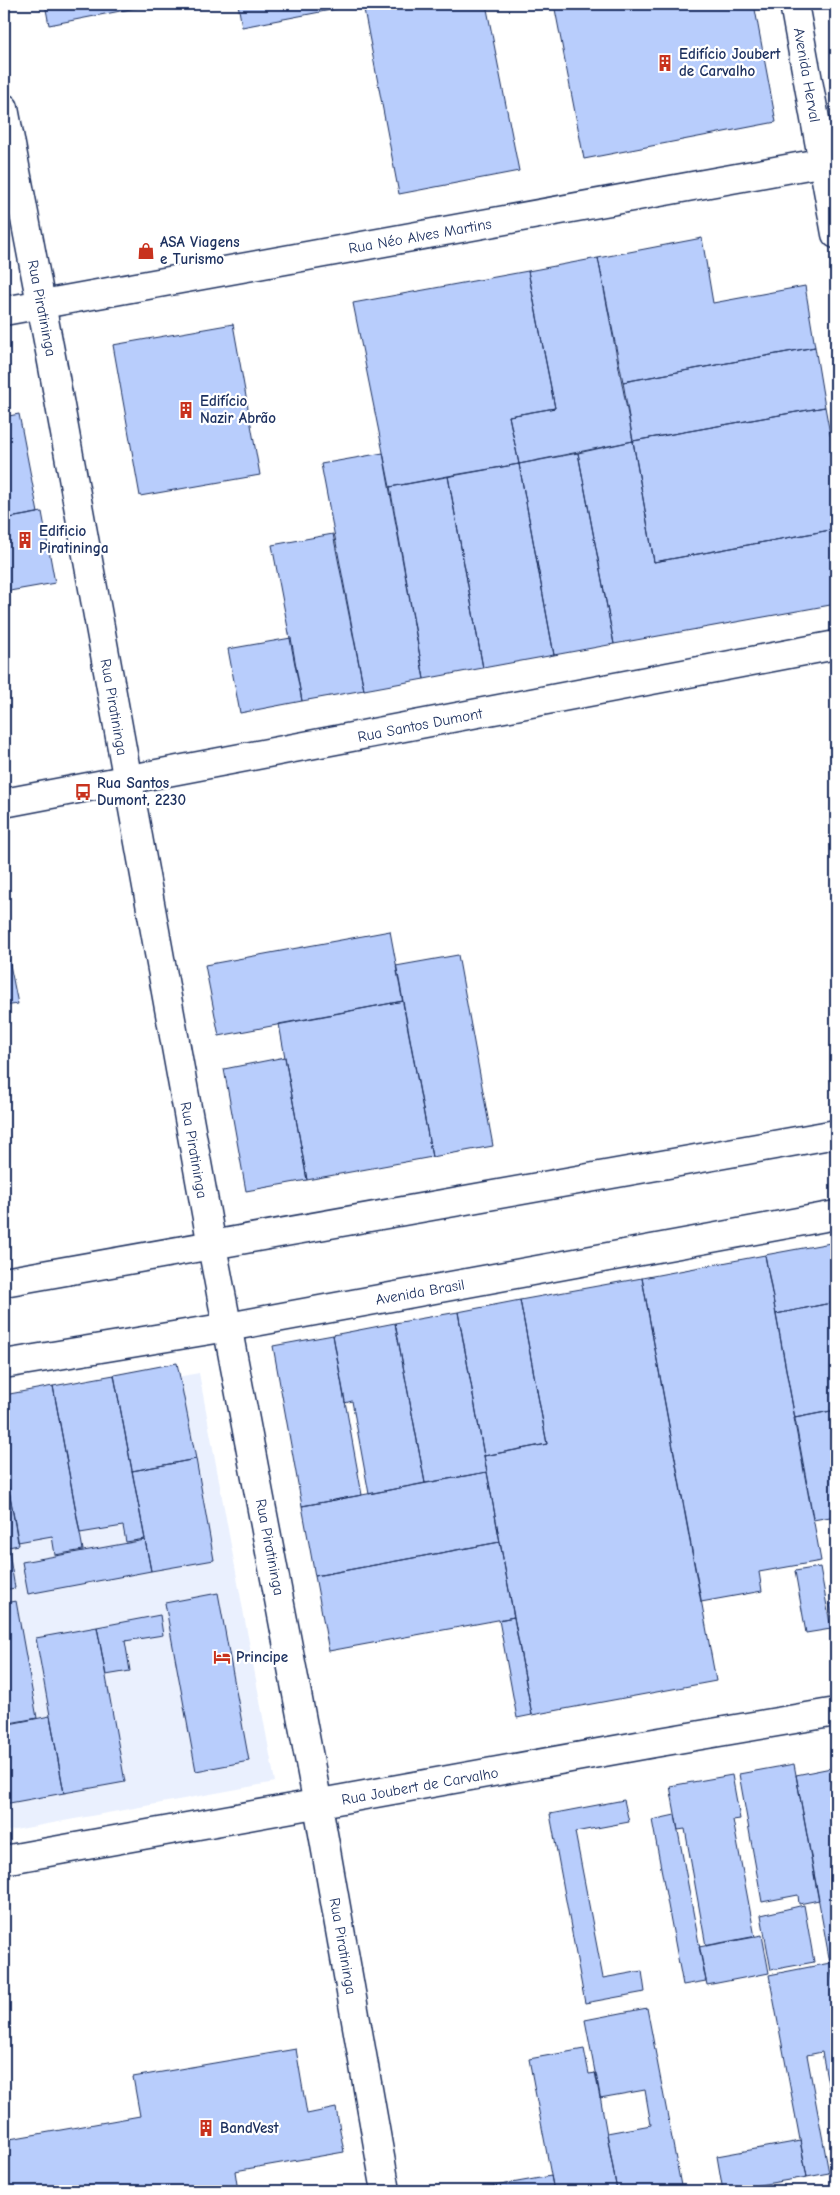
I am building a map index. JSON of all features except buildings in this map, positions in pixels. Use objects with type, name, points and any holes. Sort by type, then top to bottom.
[{"type":"street","name":"Avenida Herval","points":[[794,4],[829,161],[836,234]]},
{"type":"street","name":"Rua Piratininga","points":[[4,108],[212,1246],[318,1805],[386,2191]]},
{"type":"street","name":"Rua Néo Alves Martins","points":[[4,312],[829,161]]},
{"type":"street","name":"Rua Santos Dumont","points":[[4,803],[836,645]]},
{"type":"street","points":[[4,1282],[836,1134]]},
{"type":"street","name":"Avenida Brasil","points":[[4,1364],[228,1327],[836,1215]]},
{"type":"street","name":"Rua Joubert de Carvalho","points":[[4,1860],[836,1712]]},
{"type":"shaded area","points":[[199,1373],[275,1782],[4,1832],[4,1409]]},
{"type":"place","name":"Edifício Joubert de Carvalho","points":[[665,63]]},
{"type":"place","name":"ASA Viagens e Turismo","points":[[146,251]]},
{"type":"place","name":"Edifício Nazir Abrão","points":[[186,410]]},
{"type":"place","name":"Edificio Piratininga","points":[[25,540]]},
{"type":"place","name":"Rua Santos Dumont, 2230","points":[[83,792]]},
{"type":"place","name":"Principe","points":[[222,1657]]},
{"type":"place","name":"BandVest","points":[[206,2128]]}]
